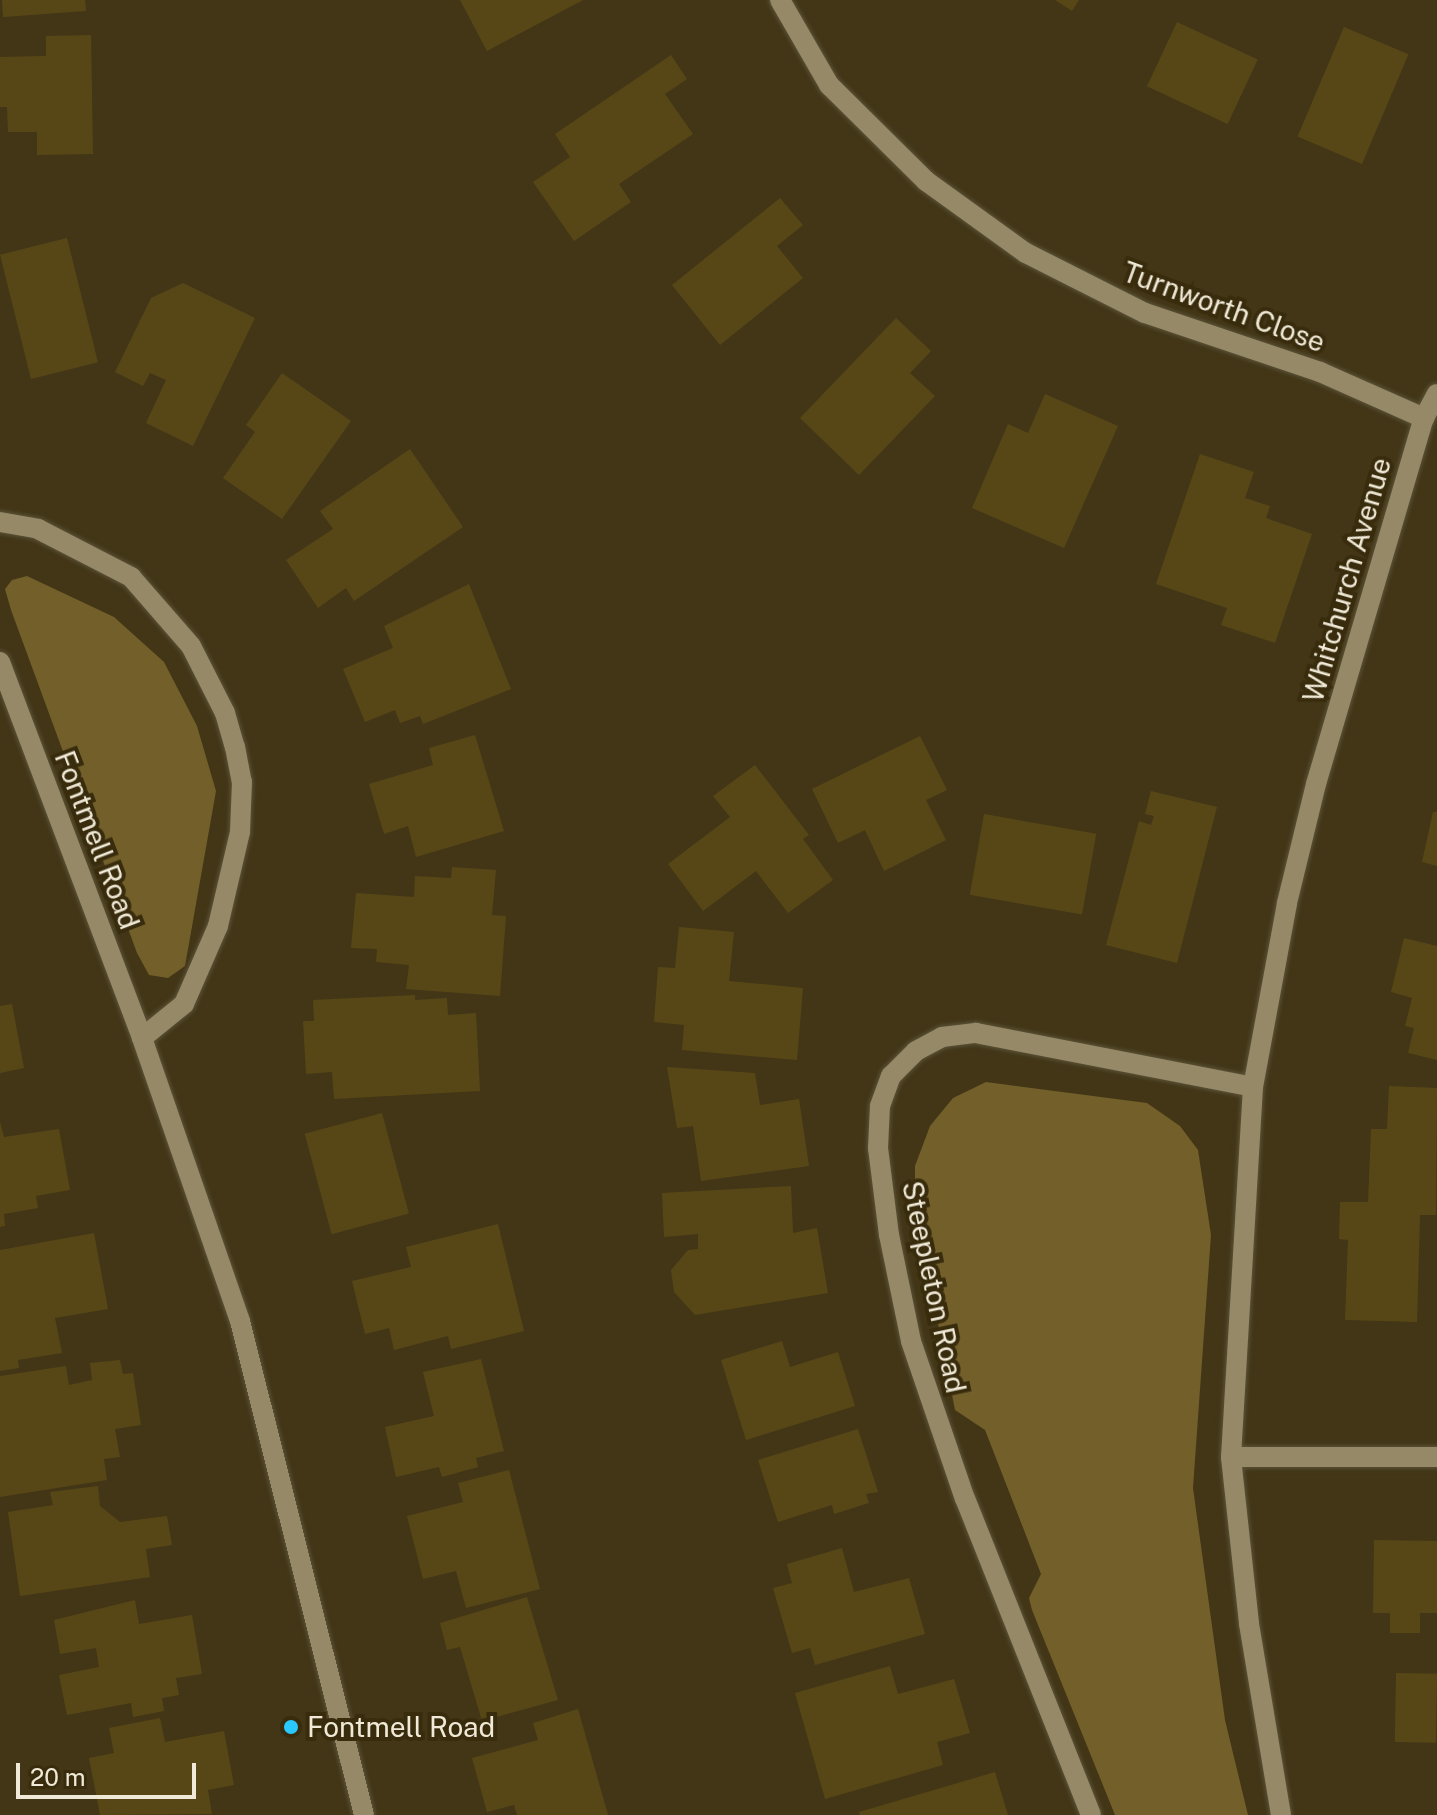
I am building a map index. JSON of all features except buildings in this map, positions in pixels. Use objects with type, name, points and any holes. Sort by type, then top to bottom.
[{"type":"street","name":"Turnworth Close","points":[[780,0],[829,85],[926,181],[1026,253],[1145,313],[1320,372],[1424,418]]},
{"type":"street","name":"Whitchurch Avenue","points":[[1253,1087],[1287,903],[1316,784],[1424,418],[1437,394]]},
{"type":"street","points":[[0,522],[38,529],[131,577],[191,646],[225,713],[235,747],[242,782],[240,832],[218,926],[184,1004],[142,1038]]},
{"type":"street","name":"Fontmell Road","points":[[0,662],[142,1038],[240,1321],[364,1815]]},
{"type":"street","name":"Steepleton Road","points":[[1091,1815],[944,1443],[911,1341],[889,1235],[878,1148],[880,1106],[891,1076],[916,1051],[942,1037],[976,1033],[1253,1087]]},
{"type":"street","points":[[1253,1087],[1231,1457],[1249,1623],[1281,1815]]},
{"type":"street","points":[[1231,1457],[1437,1457]]},
{"type":"shaded area","points":[[27,576],[114,617],[164,662],[197,726],[216,791],[185,966],[168,978],[149,975],[137,953],[11,610],[5,589],[12,580]]},
{"type":"shaded area","points":[[986,1082],[1147,1103],[1180,1126],[1198,1150],[1211,1235],[1193,1488],[1225,1720],[1248,1815],[1115,1815],[1032,1610],[1029,1598],[1041,1574],[985,1430],[955,1410],[915,1207],[915,1166],[930,1126],[953,1098]]},
{"type":"place","name":"Fontmell Road","points":[[291,1727]]}]
